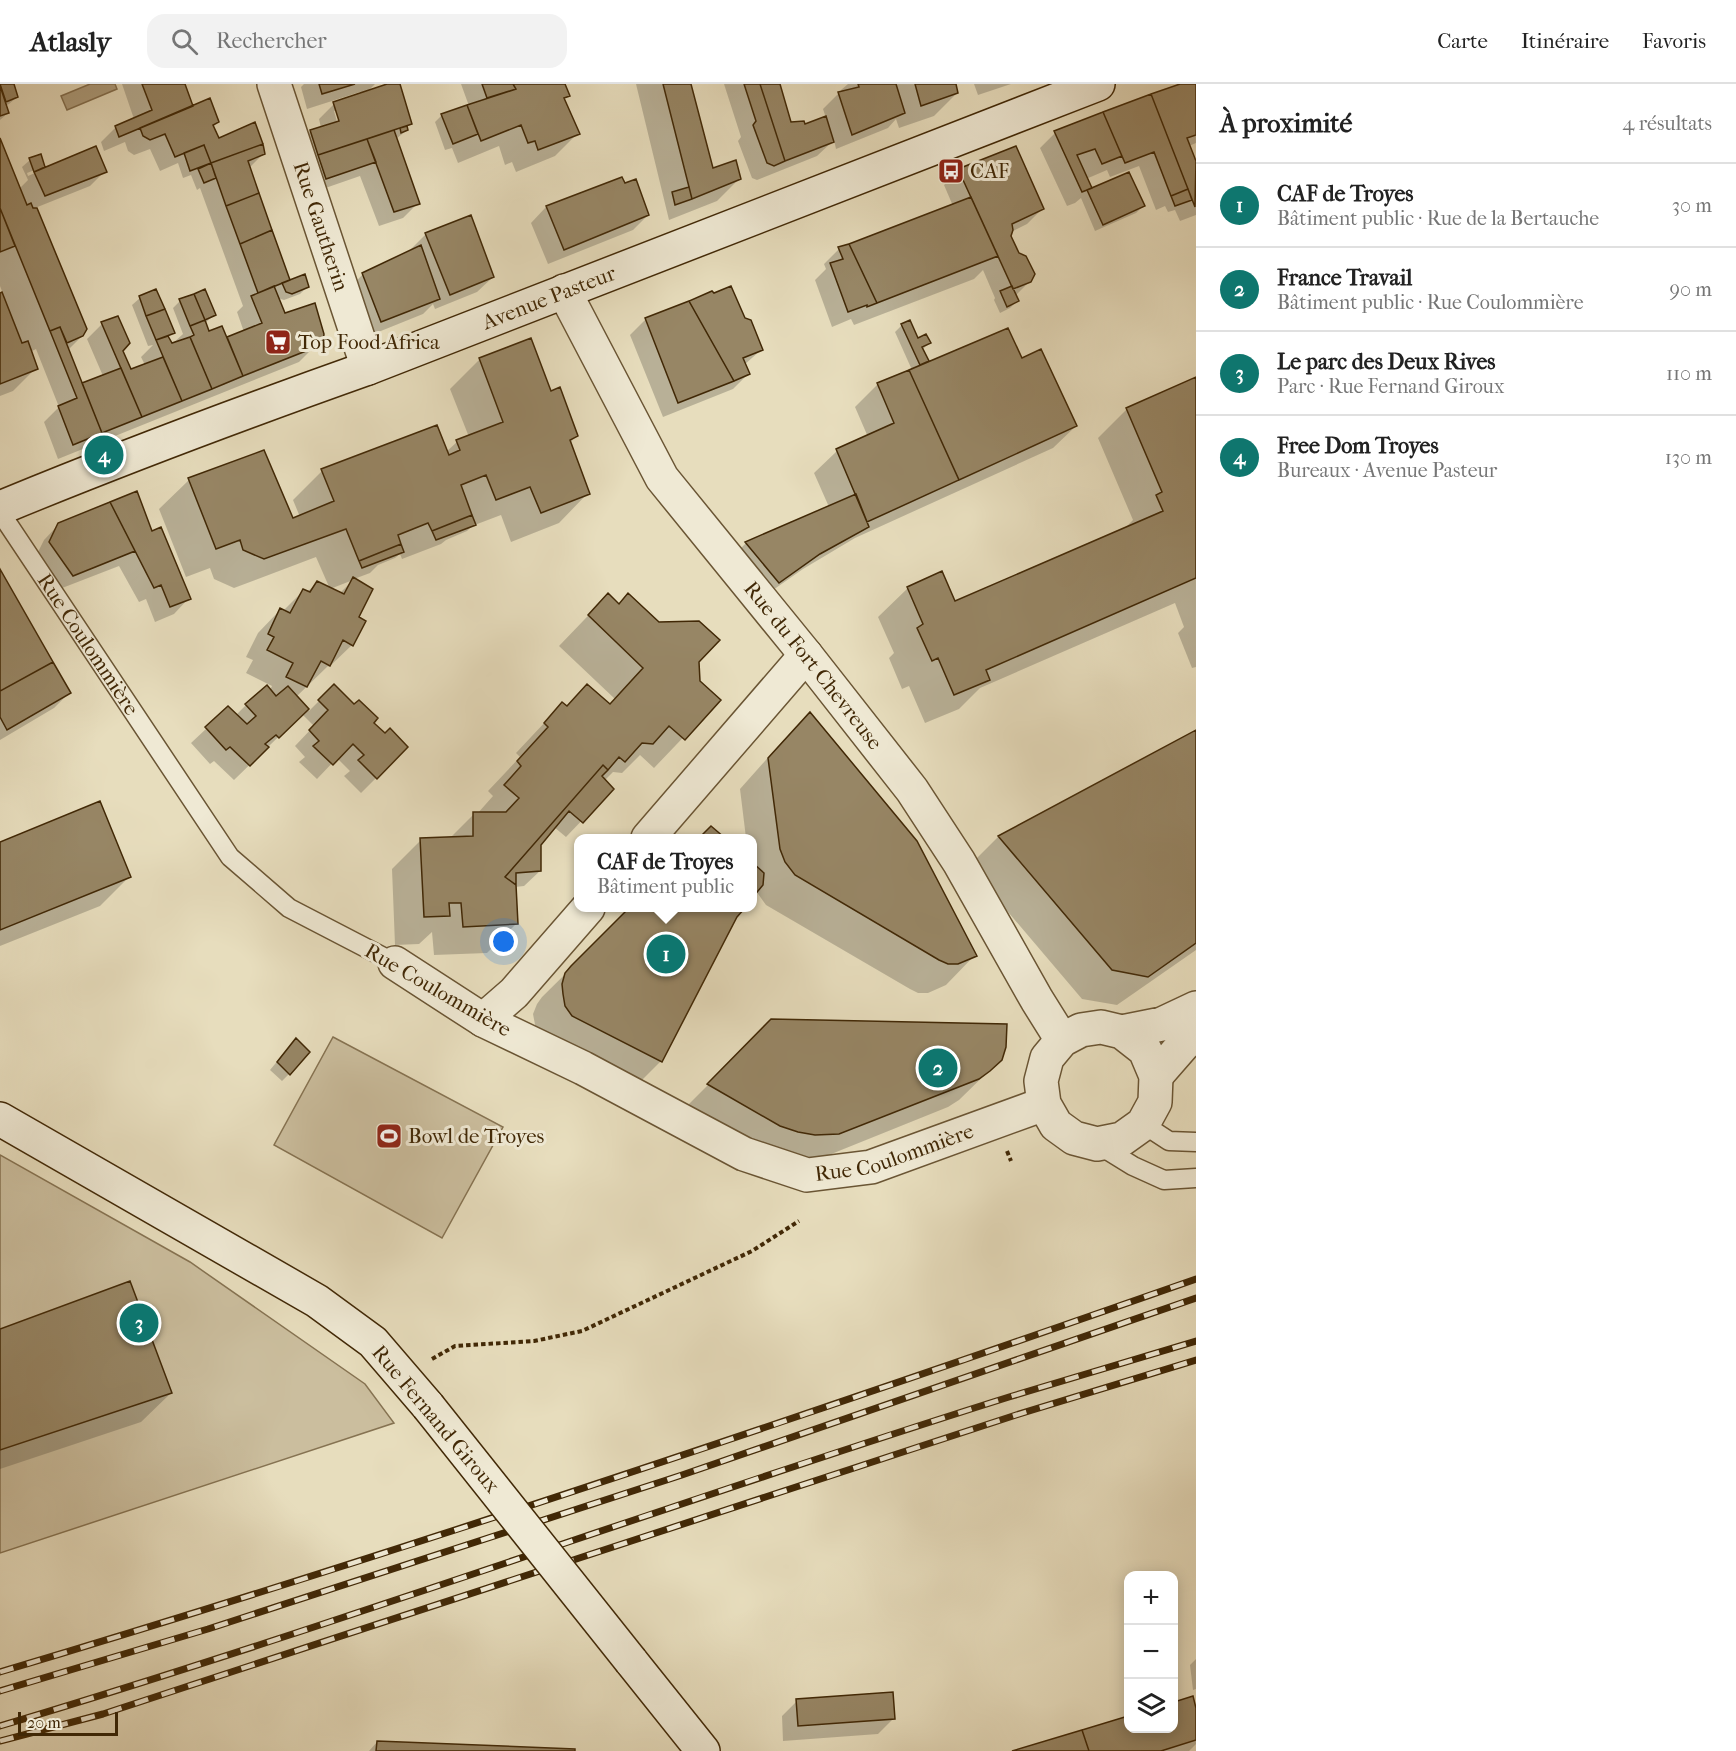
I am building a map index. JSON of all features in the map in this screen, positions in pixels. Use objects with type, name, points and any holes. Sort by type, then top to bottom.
[{"type":"street","name":"Rue Gautherin","points":[[274,84],[368,368]]},
{"type":"street","name":"Avenue Pasteur","points":[[0,510],[71,478],[368,368],[1098,84]]},
{"type":"street","name":"Rue du Fort Chevreuse","points":[[564,291],[662,478],[806,655],[918,799],[959,862],[1062,1040]]},
{"type":"street","points":[[651,834],[806,655]]},
{"type":"street","points":[[483,1020],[514,993],[585,912]]},
{"type":"street","name":"Rue Coulommière","points":[[395,963],[483,1020],[583,1068],[744,1154],[807,1175],[871,1167],[1044,1104]]},
{"type":"street","points":[[1122,1032],[1162,1024],[1196,1008]]},
{"type":"street","points":[[1101,1027],[1122,1032],[1145,1050],[1156,1076],[1155,1102],[1143,1124],[1122,1139],[1097,1144],[1074,1138],[1056,1125],[1044,1104],[1041,1081],[1047,1058],[1062,1040],[1081,1030],[1101,1027]]},
{"type":"street","points":[[1156,1076],[1196,1033]]},
{"type":"street","name":"Rue Fernand Giroux","points":[[0,1119],[317,1301],[373,1342],[428,1406],[703,1751]]},
{"type":"lane","name":"Rue Coulommière","points":[[0,510],[230,857],[290,908],[395,963]]},
{"type":"lane","points":[[1143,1124],[1169,1141],[1196,1142]]},
{"type":"lane","points":[[1097,1144],[1133,1166],[1164,1180],[1196,1178]]},
{"type":"path","points":[[429,1360],[455,1346],[534,1341],[582,1331],[752,1251],[799,1221]]},
{"type":"shaded area","points":[[90,84],[115,84],[117,89],[67,110],[61,96]]},
{"type":"shaded area","name":"Bowl de Troyes","points":[[333,1037],[503,1127],[442,1238],[274,1145]]},
{"type":"shaded area","points":[[0,1155],[190,1262],[365,1384],[394,1423],[0,1553]]},
{"type":"building","points":[[0,84],[14,84],[18,97],[6,102]]},
{"type":"building","points":[[142,84],[185,84],[193,106],[119,137],[115,126],[152,110]]},
{"type":"building","points":[[319,84],[355,84],[322,94]]},
{"type":"building","points":[[387,84],[400,84],[412,124],[318,155],[310,130],[339,121],[333,102]]},
{"type":"building","points":[[482,84],[513,84],[516,89],[487,98]]},
{"type":"building","points":[[513,84],[565,84],[570,96],[564,98],[580,134],[538,150],[535,141],[528,143],[521,125],[481,141],[467,105],[516,89]]},
{"type":"building","points":[[663,84],[691,84],[713,168],[736,160],[741,179],[692,199]]},
{"type":"building","points":[[744,84],[760,84],[785,161],[774,166],[767,163],[753,125],[756,121]]},
{"type":"building","points":[[760,84],[780,84],[791,122],[804,121],[805,124],[826,116],[834,142],[785,161]]},
{"type":"building","points":[[858,84],[896,84],[905,113],[852,135],[838,92],[859,87]]},
{"type":"building","points":[[915,84],[956,84],[958,93],[921,106]]},
{"type":"building","points":[[1180,84],[1196,84],[1196,135],[1187,138],[1196,161],[1195,207],[1151,94]]},
{"type":"building","points":[[0,86],[9,113],[0,116]]},
{"type":"building","points":[[1151,94],[1188,189],[1171,196],[1154,152],[1125,163],[1103,112]]},
{"type":"building","points":[[210,98],[219,122],[213,125],[219,138],[255,122],[263,144],[211,163],[204,145],[175,157],[165,134],[150,140],[143,136],[140,128]]},
{"type":"building","points":[[467,105],[478,134],[453,144],[441,114]]},
{"type":"building","points":[[1103,112],[1122,156],[1102,164],[1095,149],[1077,155],[1092,188],[1082,192],[1054,131]]},
{"type":"building","points":[[407,126],[408,130],[401,133],[400,128]]},
{"type":"building","points":[[394,130],[420,204],[394,212],[367,139]]},
{"type":"building","points":[[0,138],[27,205],[31,203],[33,208],[37,208],[87,329],[83,336],[67,343],[60,327],[50,331],[0,208]]},
{"type":"building","points":[[367,139],[376,162],[326,179],[318,155]]},
{"type":"building","points":[[263,144],[265,154],[248,161],[259,193],[226,206],[211,163]]},
{"type":"building","points":[[204,145],[211,163],[190,171],[184,153]]},
{"type":"building","points":[[96,146],[107,172],[45,196],[34,172]]},
{"type":"building","points":[[1016,146],[1044,209],[1012,224],[1011,236],[1019,253],[1026,256],[1035,274],[1031,282],[1013,289],[958,169]]},
{"type":"building","points":[[41,154],[45,167],[34,172],[29,158]]},
{"type":"building","points":[[211,163],[216,178],[204,183],[198,169]]},
{"type":"building","points":[[1129,172],[1145,206],[1103,225],[1087,190]]},
{"type":"building","points":[[622,177],[625,183],[636,179],[649,215],[564,250],[546,206]]},
{"type":"building","points":[[689,187],[692,199],[675,205],[672,192]]},
{"type":"building","points":[[1188,189],[1192,200],[1175,206],[1171,196]]},
{"type":"building","points":[[259,193],[272,230],[240,244],[226,206]]},
{"type":"building","points":[[971,197],[998,256],[877,303],[849,244]]},
{"type":"building","points":[[0,208],[15,246],[0,252]]},
{"type":"building","points":[[471,215],[494,277],[450,295],[425,233]]},
{"type":"building","points":[[272,230],[290,280],[258,293],[240,244]]},
{"type":"building","points":[[849,244],[877,303],[848,312],[830,263],[843,259],[838,247]]},
{"type":"building","points":[[421,245],[440,299],[381,322],[362,273]]},
{"type":"building","points":[[305,274],[309,287],[292,294],[286,292],[282,283]]},
{"type":"building","points":[[274,286],[285,313],[315,303],[324,334],[323,341],[316,347],[243,376],[227,337],[262,323],[251,296]]},
{"type":"building","points":[[731,286],[745,318],[751,320],[763,350],[743,358],[750,374],[734,381],[689,301]]},
{"type":"building","points":[[1012,286],[1019,301],[1007,307],[1000,291]]},
{"type":"building","points":[[156,289],[165,309],[146,316],[139,296]]},
{"type":"building","points":[[205,289],[216,315],[205,320],[194,294]]},
{"type":"building","points":[[2,292],[22,343],[28,341],[38,369],[0,384],[0,293]]},
{"type":"building","points":[[194,294],[205,320],[190,326],[179,299]]},
{"type":"building","points":[[689,301],[734,381],[678,403],[645,318]]},
{"type":"building","points":[[165,309],[175,333],[156,340],[146,316]]},
{"type":"building","points":[[118,316],[130,343],[123,351],[131,369],[163,357],[182,401],[142,417],[101,322]]},
{"type":"building","points":[[205,320],[209,331],[222,326],[243,376],[212,389],[190,337],[194,335],[190,326]]},
{"type":"building","points":[[910,320],[918,338],[926,334],[931,343],[922,347],[929,361],[920,365],[901,324]]},
{"type":"building","points":[[60,327],[102,433],[73,445],[58,406],[77,398],[50,331]]},
{"type":"building","points":[[1008,328],[1022,358],[1041,349],[1077,426],[959,480],[909,370]]},
{"type":"building","points":[[168,336],[172,343],[190,337],[212,389],[182,401],[156,340]]},
{"type":"building","points":[[531,338],[551,391],[560,387],[578,436],[570,440],[590,494],[541,513],[530,487],[496,500],[486,475],[461,485],[472,515],[432,531],[428,523],[398,535],[401,544],[359,561],[346,529],[264,559],[243,550],[240,540],[216,549],[188,478],[264,450],[293,518],[334,501],[321,469],[437,425],[449,455],[460,450],[456,440],[503,422],[479,358]]},
{"type":"building","points":[[121,368],[142,417],[102,433],[82,383]]},
{"type":"building","points":[[909,370],[959,480],[867,522],[836,449],[894,423],[877,383]]},
{"type":"building","points":[[1196,377],[1196,578],[986,670],[990,680],[954,695],[938,658],[932,661],[917,628],[923,624],[907,587],[942,571],[955,601],[1163,511],[1156,495],[1162,492],[1126,408]]},
{"type":"building","points":[[137,491],[152,531],[161,527],[191,599],[170,607],[161,585],[154,588],[110,502]]},
{"type":"building","points":[[856,494],[869,527],[820,554],[779,583],[745,542]]},
{"type":"building","points":[[110,502],[135,551],[73,576],[49,542],[58,523]]},
{"type":"building","points":[[472,515],[476,525],[436,540],[432,531]]},
{"type":"building","points":[[401,544],[404,552],[362,568],[359,561]]},
{"type":"building","points":[[0,569],[53,662],[0,691]]},
{"type":"building","points":[[353,577],[373,589],[359,617],[366,621],[353,646],[343,640],[330,666],[321,661],[307,687],[286,677],[293,663],[267,650],[274,637],[268,634],[280,608],[290,613],[303,589],[310,592],[317,581],[344,594]]},
{"type":"building","points":[[608,593],[619,604],[628,593],[659,622],[699,621],[720,640],[699,662],[700,681],[721,700],[685,740],[669,726],[653,744],[642,743],[625,762],[619,757],[608,770],[603,765],[505,877],[516,885],[518,924],[463,927],[461,903],[449,903],[450,916],[424,917],[420,838],[473,836],[473,812],[506,812],[519,798],[504,785],[521,766],[517,761],[548,727],[544,723],[562,702],[567,706],[587,684],[610,704],[643,668],[588,615]]},
{"type":"building","points":[[53,662],[71,693],[7,730],[0,717],[0,691]]},
{"type":"building","points":[[334,684],[354,704],[359,700],[378,718],[374,723],[385,733],[390,728],[408,747],[377,779],[358,760],[364,755],[353,744],[333,765],[313,746],[319,741],[309,730],[328,710],[318,700]]},
{"type":"building","points":[[267,685],[276,696],[288,686],[309,709],[279,738],[276,735],[265,744],[269,747],[250,766],[230,747],[226,750],[205,727],[228,706],[247,724],[256,716],[245,704]]},
{"type":"building","points":[[810,712],[917,841],[977,956],[958,964],[948,964],[939,960],[795,875],[785,862],[780,849],[768,758]]},
{"type":"building","points":[[1196,730],[1196,943],[1148,977],[1112,970],[998,836]]},
{"type":"building","points":[[603,765],[608,770],[602,776],[614,789],[583,823],[569,811],[541,845],[541,871],[516,873],[516,885],[505,877]]},
{"type":"building","points":[[100,801],[131,877],[0,930],[0,842]]},
{"type":"building","points":[[711,826],[720,834],[703,834]]},
{"type":"building","points":[[757,867],[764,873],[763,885],[757,892]]},
{"type":"building","points":[[625,912],[741,912],[662,1062],[572,1016],[565,1006],[562,984],[565,973]]},
{"type":"building","points":[[771,1019],[1007,1024],[1006,1047],[1002,1060],[979,1079],[839,1134],[815,1135],[780,1126],[707,1084]]},
{"type":"building","points":[[296,1038],[310,1052],[290,1075],[277,1062]]},
{"type":"building","points":[[130,1281],[172,1393],[0,1450],[0,1329]]},
{"type":"building","points":[[893,1692],[895,1719],[798,1726],[796,1699]]},
{"type":"building","points":[[1193,1696],[1196,1708],[1196,1740],[1161,1751],[1089,1751],[1082,1730],[1124,1717],[1124,1733],[1178,1733],[1178,1701]]},
{"type":"building","points":[[1082,1730],[1089,1751],[1012,1751]]},
{"type":"building","points":[[377,1741],[575,1749],[575,1751],[376,1751]]},
{"type":"railway","points":[[0,1672],[451,1532],[899,1382],[1196,1279]]},
{"type":"railway","points":[[0,1691],[208,1629],[682,1475],[1196,1298]]},
{"type":"railway","points":[[0,1726],[253,1647],[883,1437],[1196,1341]]},
{"type":"railway","points":[[0,1741],[103,1714],[1016,1415],[1196,1360]]},
{"type":"place","name":"CAF","points":[[951,171]]},
{"type":"place","name":"Top Food Africa","points":[[278,342]]},
{"type":"place","name":"Free Dom Troyes","points":[[104,455]]},
{"type":"place","name":"CAF de Troyes","points":[[666,954]]},
{"type":"place","name":"France Travail","points":[[938,1068]]},
{"type":"place","name":"Bowl de Troyes","points":[[389,1136]]},
{"type":"place","name":"Le parc des Deux Rives","points":[[139,1323]]}]
